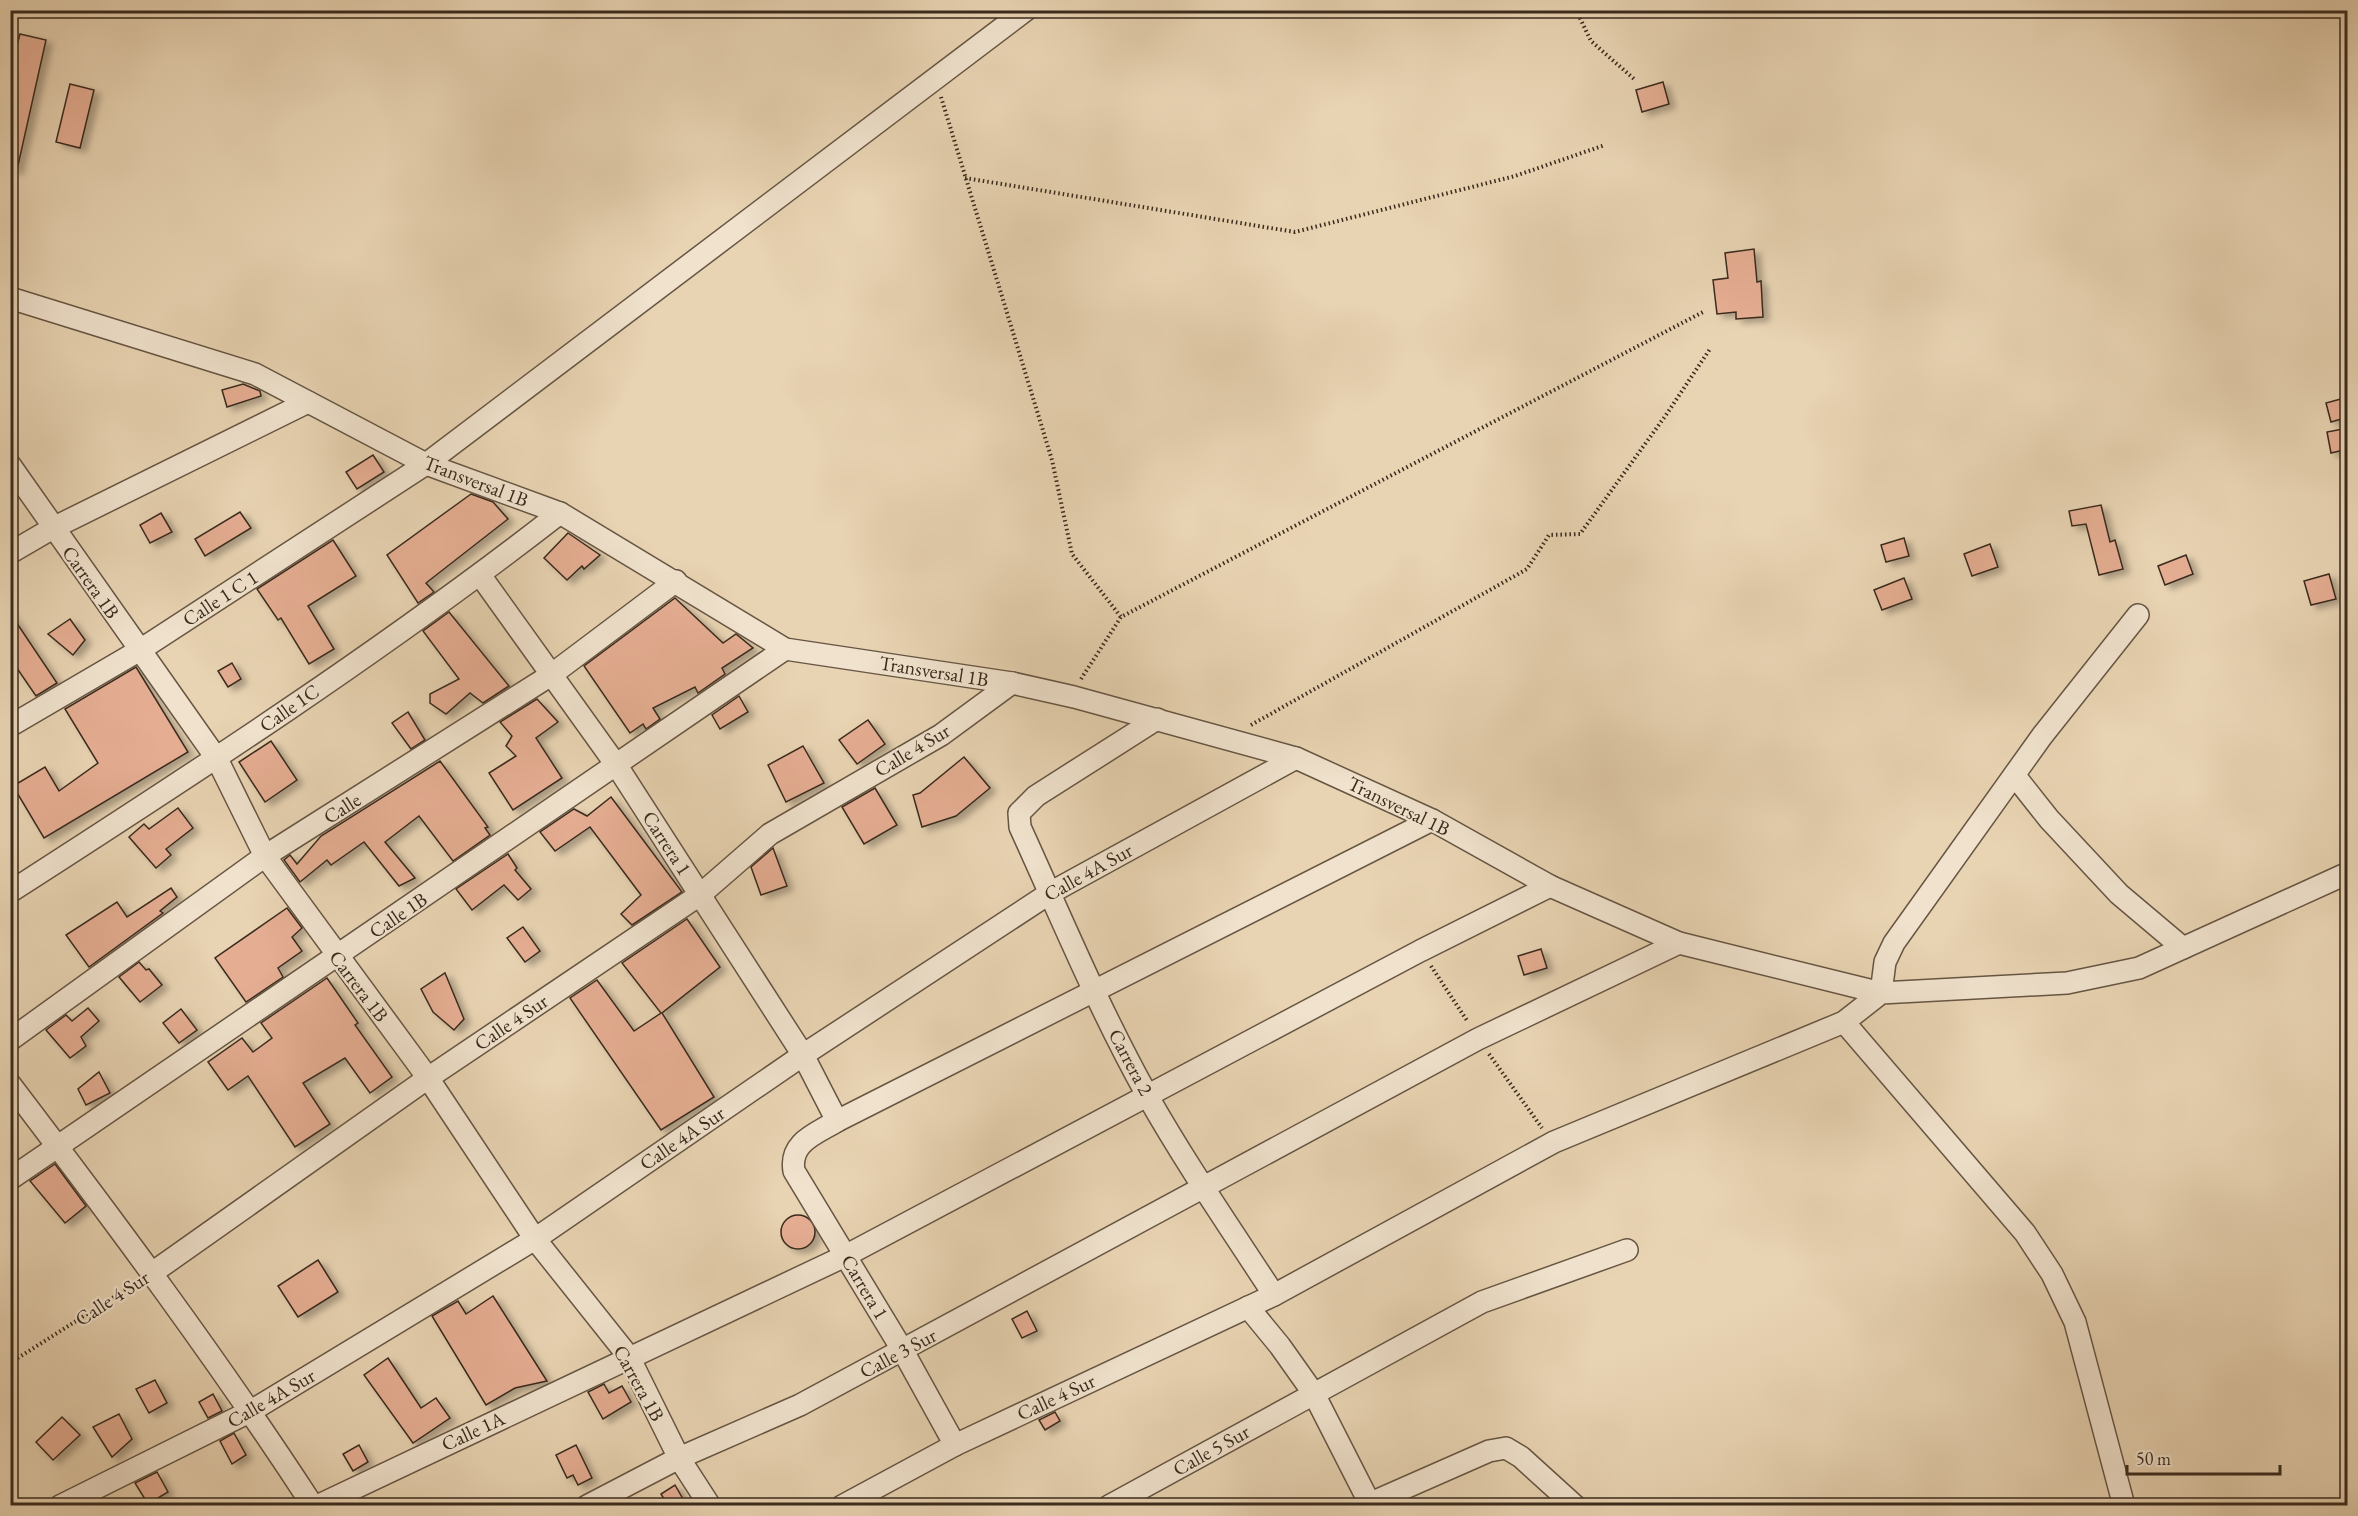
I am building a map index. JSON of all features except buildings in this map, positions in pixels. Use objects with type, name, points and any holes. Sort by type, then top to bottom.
[{"type":"street","name":"Calle 1 C 1","points":[[10,726],[140,650],[426,464],[1026,10]]},
{"type":"street","name":"Transversal 1B","points":[[10,298],[255,374],[426,464],[560,513],[785,648],[1012,682],[1296,758],[1432,820],[1550,886],[1679,943],[1881,993],[2067,982],[2139,968],[2348,873]]},
{"type":"street","points":[[10,553],[53,528],[308,402]]},
{"type":"street","name":"Carrera 1B","points":[[10,465],[217,759],[265,856],[428,1078],[535,1239],[629,1357],[679,1458],[710,1506]]},
{"type":"street","name":"Calle 1C","points":[[10,892],[217,759],[480,575],[560,513]]},
{"type":"street","name":"Carrera 1","points":[[480,575],[617,766],[803,1055],[837,1121],[801,1142],[792,1161],[794,1171],[903,1350],[954,1445]]},
{"type":"street","name":"Calle","points":[[10,1040],[265,856],[551,675],[676,581]]},
{"type":"street","points":[[1881,993],[1885,962],[1894,943],[2042,736],[2138,615]]},
{"type":"street","name":"Calle 1B","points":[[10,1179],[617,766],[785,648]]},
{"type":"street","name":"Calle 4 Sur","points":[[152,1273],[428,1078],[700,894],[770,834],[941,735],[1012,682]]},
{"type":"street","name":"Carrera 2","points":[[1157,719],[1036,796],[1019,813],[1020,827],[1094,992],[1147,1095],[1203,1187],[1274,1295]]},
{"type":"street","name":"Calle 4A Sur","points":[[60,1506],[251,1411],[535,1239],[803,1055],[1050,892],[1296,758]]},
{"type":"street","points":[[2015,776],[2049,819],[2120,894],[2183,948]]},
{"type":"street","points":[[837,1121],[1432,820]]},
{"type":"street","name":"Calle 1A","points":[[317,1506],[845,1256],[1147,1095],[1550,886]]},
{"type":"street","name":"Calle 3 Sur","points":[[587,1506],[679,1458],[800,1405],[1478,1039],[1679,943]]},
{"type":"street","name":"Calle 4 Sur","points":[[842,1506],[954,1445],[1274,1295],[1554,1142],[1844,1022],[1881,993]]},
{"type":"street","points":[[1844,1022],[2025,1233],[2052,1274],[2075,1322],[2124,1506]]},
{"type":"street","points":[[10,1084],[152,1273],[251,1411],[313,1506]]},
{"type":"street","name":"Calle 5 Sur","points":[[1109,1506],[1482,1302],[1627,1250]]},
{"type":"street","points":[[1248,1307],[1280,1346],[1314,1394],[1367,1504],[1488,1451],[1506,1448],[1521,1457],[1575,1506]]},
{"type":"path","points":[[1576,10],[1591,41],[1634,79]]},
{"type":"path","points":[[925,86],[940,93],[1052,460],[1072,554],[1121,617]]},
{"type":"path","points":[[965,178],[1295,232],[1515,176],[1605,145]]},
{"type":"path","points":[[1074,697],[1083,673],[1121,617],[1703,312]]},
{"type":"path","points":[[1227,738],[1527,569],[1549,534],[1580,534],[1666,415],[1710,349]]},
{"type":"path","name":"Calle 4 Sur","points":[[10,1363],[152,1273]]}]
